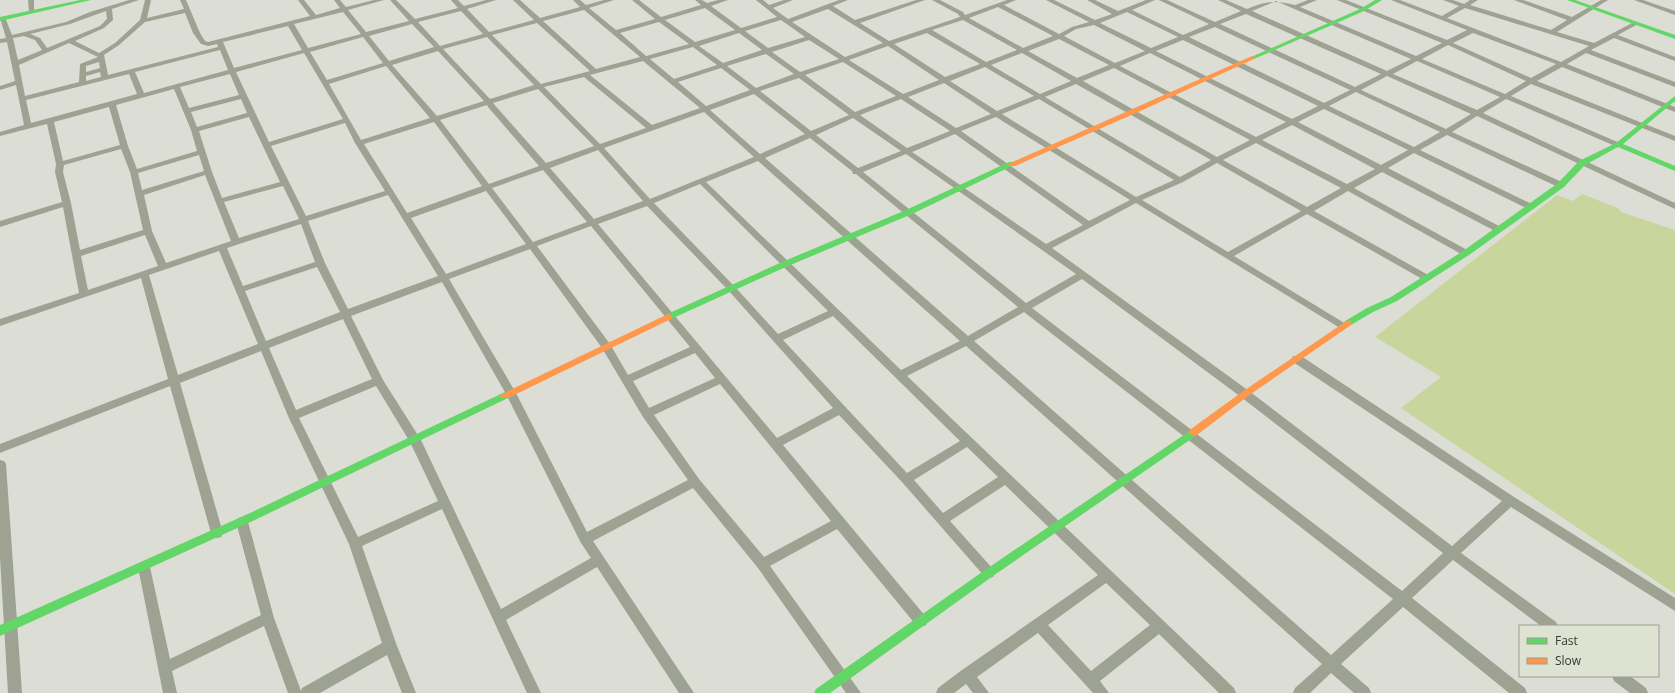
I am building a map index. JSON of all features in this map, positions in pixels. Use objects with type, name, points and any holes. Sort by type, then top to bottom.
[{"type":"street","points":[[30,0],[32,12]]},
{"type":"street","points":[[28,126],[10,38],[2,19],[88,0]]},
{"type":"street","points":[[0,41],[24,33],[68,23],[92,13],[136,0]]},
{"type":"street","points":[[143,21],[148,0]]},
{"type":"street","points":[[183,0],[198,36],[203,43],[220,45]]},
{"type":"street","points":[[301,0],[314,17]]},
{"type":"street","points":[[338,0],[363,34],[436,120],[532,246],[606,346],[647,414],[695,482],[762,564],[854,693]]},
{"type":"street","points":[[23,99],[131,71],[290,23],[381,0]]},
{"type":"street","points":[[393,0],[490,102],[546,167],[921,621]]},
{"type":"street","points":[[454,0],[599,147],[691,249],[732,289],[776,340],[906,479],[989,573]]},
{"type":"street","points":[[0,134],[363,34],[493,0]]},
{"type":"street","points":[[516,0],[594,71]]},
{"type":"street","points":[[576,0],[760,157],[1364,693]]},
{"type":"street","points":[[325,83],[439,48],[611,0]]},
{"type":"street","points":[[636,0],[909,212],[1024,307],[1403,599],[1520,693]]},
{"type":"street","points":[[698,0],[765,51],[854,115],[1082,274],[1245,394],[1452,553],[1550,625]]},
{"type":"street","points":[[614,33],[725,0]]},
{"type":"street","points":[[759,0],[810,37],[903,96],[1007,166],[1090,225]]},
{"type":"street","points":[[769,8],[790,0]]},
{"type":"street","points":[[359,143],[540,86],[694,45],[786,19],[845,0]]},
{"type":"street","points":[[855,22],[922,0]]},
{"type":"street","points":[[935,0],[961,14],[963,18],[1021,51],[1134,112],[1427,278]]},
{"type":"street","points":[[405,217],[799,75],[846,60],[1013,0]]},
{"type":"street","points":[[1049,0],[1292,122],[1498,229]]},
{"type":"street","points":[[1090,0],[1118,14]]},
{"type":"street","points":[[0,449],[345,314],[649,202],[760,157],[854,115],[1060,36],[1074,28],[1094,23],[1152,0]]},
{"type":"street","points":[[1162,0],[1561,185]]},
{"type":"street","points":[[1221,0],[1476,113],[1675,206]]},
{"type":"street","points":[[856,172],[954,130],[1115,66],[1274,0]]},
{"type":"street","points":[[1278,0],[1675,169]]},
{"type":"street","points":[[1294,7],[1314,0]]},
{"type":"street","points":[[1340,0],[1448,44],[1531,81],[1675,139]]},
{"type":"street","points":[[6,629],[326,483],[670,316],[785,264],[909,212],[1007,166],[1053,148],[1171,96],[1330,22],[1362,10],[1379,0]]},
{"type":"street","points":[[1394,0],[1561,64],[1675,110]]},
{"type":"street","points":[[1446,0],[1596,46]]},
{"type":"street","points":[[1443,18],[1474,0]]},
{"type":"street","points":[[1517,0],[1573,20]]},
{"type":"street","points":[[1570,0],[1675,37]]},
{"type":"street","points":[[1551,32],[1605,0]]},
{"type":"street","points":[[1637,0],[1675,13]]},
{"type":"street","points":[[999,5],[1348,188],[1466,253]]},
{"type":"street","points":[[828,6],[1136,200],[1343,326]]},
{"type":"street","points":[[15,64],[91,33],[110,20],[109,8]]},
{"type":"street","points":[[82,84],[83,64],[101,57],[143,21],[188,10]]},
{"type":"street","points":[[1127,10],[1325,105],[1531,207]]},
{"type":"street","points":[[290,23],[307,50],[359,143],[444,278],[511,394],[585,539],[687,693]]},
{"type":"street","points":[[1227,256],[1446,132],[1531,81],[1636,23]]},
{"type":"street","points":[[926,30],[1180,180]]},
{"type":"street","points":[[1046,248],[1136,200],[1180,180],[1473,30]]},
{"type":"street","points":[[24,33],[38,39],[46,52]]},
{"type":"street","points":[[1614,36],[1675,59]]},
{"type":"street","points":[[672,82],[810,37]]},
{"type":"street","points":[[70,42],[101,57]]},
{"type":"street","points":[[220,45],[233,71],[251,114],[304,221],[320,263],[378,381],[415,440],[534,693]]},
{"type":"street","points":[[1587,51],[1675,85]]},
{"type":"street","points":[[101,57],[105,78]]},
{"type":"street","points":[[82,75],[103,69]]},
{"type":"street","points":[[131,71],[141,95]]},
{"type":"street","points":[[585,74],[651,128]]},
{"type":"street","points":[[0,88],[20,82]]},
{"type":"street","points":[[176,86],[195,130],[208,172],[236,242]]},
{"type":"street","points":[[186,111],[243,96]]},
{"type":"street","points":[[820,693],[989,573],[1191,435],[1245,394],[1343,326],[1394,298],[1466,253],[1561,185],[1582,163],[1618,144],[1675,98]]},
{"type":"street","points":[[112,103],[124,146],[140,193],[148,231],[163,267]]},
{"type":"street","points":[[195,130],[251,114]]},
{"type":"street","points":[[50,120],[60,164],[59,172],[67,203],[84,295]]},
{"type":"street","points":[[266,145],[347,120]]},
{"type":"street","points":[[60,164],[124,146]]},
{"type":"street","points":[[134,172],[202,152]]},
{"type":"street","points":[[140,193],[208,172]]},
{"type":"street","points":[[701,181],[1106,576],[1229,693]]},
{"type":"street","points":[[220,201],[285,183]]},
{"type":"street","points":[[0,323],[236,242],[389,192]]},
{"type":"street","points":[[0,224],[67,203]]},
{"type":"street","points":[[77,254],[148,231]]},
{"type":"street","points":[[222,247],[293,416],[355,544],[390,646],[409,693]]},
{"type":"street","points":[[240,290],[320,263]]},
{"type":"street","points":[[144,274],[217,533]]},
{"type":"street","points":[[901,375],[966,341],[1082,274]]},
{"type":"street","points":[[776,340],[834,312]]},
{"type":"street","points":[[626,380],[696,348]]},
{"type":"street","points":[[1297,359],[1510,500],[1675,605]]},
{"type":"street","points":[[647,414],[722,379]]},
{"type":"street","points":[[293,416],[378,381]]},
{"type":"street","points":[[776,444],[840,409]]},
{"type":"street","points":[[906,479],[969,441]]},
{"type":"street","points":[[0,464],[6,629],[15,693]]},
{"type":"street","points":[[942,520],[1006,478]]},
{"type":"street","points":[[585,539],[695,482]]},
{"type":"street","points":[[1300,693],[1510,500]]},
{"type":"street","points":[[355,544],[444,503]]},
{"type":"street","points":[[242,522],[268,618],[295,693]]},
{"type":"street","points":[[762,564],[838,522]]},
{"type":"street","points":[[499,617],[598,560]]},
{"type":"street","points":[[144,567],[170,693]]},
{"type":"street","points":[[943,693],[1106,576]]},
{"type":"street","points":[[165,668],[268,618]]},
{"type":"street","points":[[1038,624],[1102,693]]},
{"type":"street","points":[[1090,680],[1159,626]]},
{"type":"street","points":[[308,693],[390,646]]},
{"type":"street","points":[[967,675],[982,693]]},
{"type":"street","points":[[1619,677],[1642,693]]},
{"type":"green space","points":[[1582,194],[1618,208],[1621,212],[1675,230],[1675,594],[1401,408],[1441,377],[1375,337],[1557,195],[1573,201]]},
{"type":"traffic: fast","points":[[0,19],[88,0]]},
{"type":"traffic: fast","points":[[1252,58],[1362,10],[1379,0]]},
{"type":"traffic: fast","points":[[1570,0],[1675,37]]},
{"type":"traffic: fast","points":[[1348,323],[1370,310],[1394,299],[1466,253],[1561,185],[1582,163],[1618,144],[1675,98]]},
{"type":"traffic: fast","points":[[1618,144],[1675,169]]},
{"type":"traffic: fast","points":[[668,317],[785,264],[909,212],[1012,164]]},
{"type":"traffic: fast","points":[[0,631],[254,516],[505,396]]},
{"type":"traffic: fast","points":[[820,693],[989,573],[1194,432]]},
{"type":"traffic: slow","points":[[1012,164],[1134,112],[1252,58]]},
{"type":"traffic: slow","points":[[505,396],[668,317]]},
{"type":"traffic: slow","points":[[1194,432],[1245,394],[1348,323]]}]
